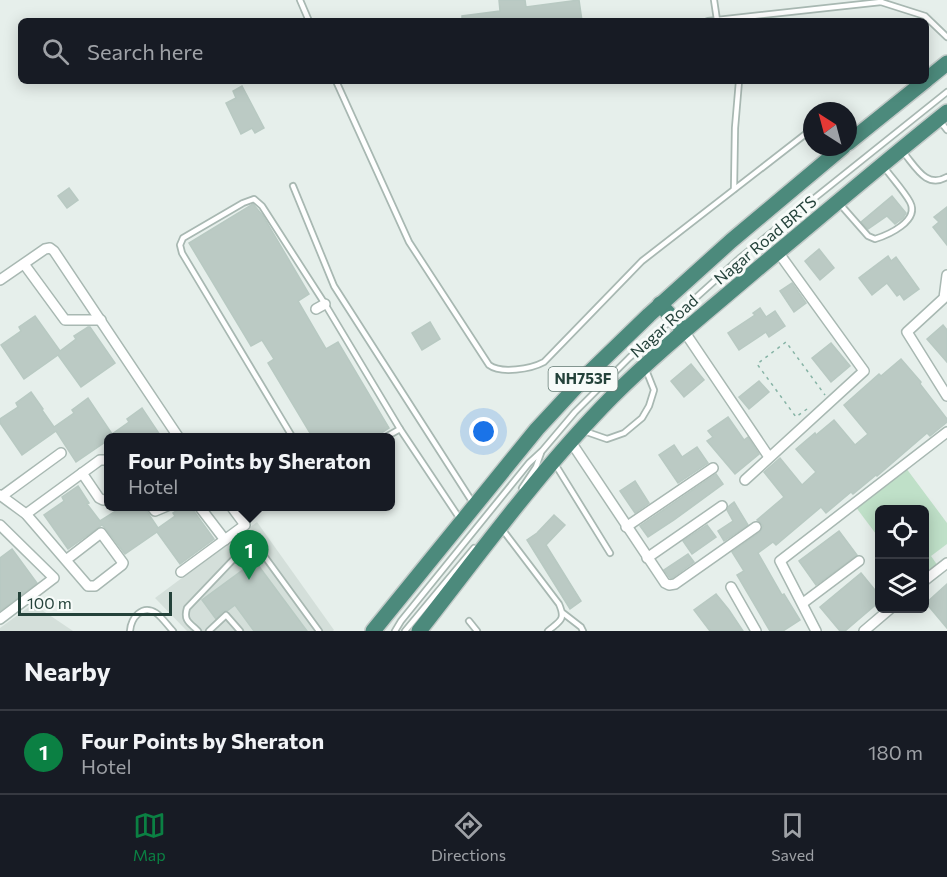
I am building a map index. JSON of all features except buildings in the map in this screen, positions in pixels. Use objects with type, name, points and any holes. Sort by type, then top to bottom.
[{"type":"highway","points":[[929,78],[947,63]]},
{"type":"highway","points":[[857,136],[922,84]]},
{"type":"highway","name":"Nagar Road","points":[[419,631],[554,462],[613,396],[684,332],[838,201],[901,149],[944,121]]},
{"type":"highway","name":"Nagar Road","points":[[373,631],[537,429],[589,373],[660,304],[832,156]]},
{"type":"highway","points":[[660,304],[684,332]]},
{"type":"street","points":[[0,280],[45,249],[54,250],[176,433]]},
{"type":"street","points":[[745,480],[864,371],[778,252]]},
{"type":"street","points":[[24,264],[65,320],[101,320]]},
{"type":"street","points":[[947,275],[945,298],[907,332],[947,396]]},
{"type":"street","points":[[684,332],[770,457]]},
{"type":"street","points":[[816,631],[780,561],[947,432]]},
{"type":"street","points":[[571,442],[626,527],[665,583],[669,585],[675,584],[756,526]]},
{"type":"street","points":[[61,453],[1,496],[26,514],[88,586],[95,586],[123,563],[101,533],[66,560]]},
{"type":"street","points":[[26,514],[100,460],[104,460]]},
{"type":"street","points":[[626,527],[713,468]]},
{"type":"street","points":[[82,473],[99,498],[104,500]]},
{"type":"street","points":[[648,558],[722,506]]},
{"type":"street","points":[[202,511],[225,540]]},
{"type":"street","points":[[181,572],[245,525],[234,511]]},
{"type":"street","points":[[0,525],[54,578],[0,618]]},
{"type":"street","points":[[0,541],[9,534]]},
{"type":"street","points":[[803,603],[859,561]]},
{"type":"street","points":[[929,577],[947,563]]},
{"type":"street","points":[[731,587],[756,631]]},
{"type":"street","points":[[864,631],[886,613]]},
{"type":"lane","points":[[300,0],[308,18]]},
{"type":"lane","points":[[714,0],[717,18]]},
{"type":"lane","points":[[734,18],[882,1],[927,18]]},
{"type":"lane","points":[[929,20],[947,37]]},
{"type":"lane","points":[[337,84],[409,242],[489,365],[495,369],[530,367],[544,362],[642,261],[803,136]]},
{"type":"lane","points":[[734,189],[739,84]]},
{"type":"lane","name":"Nagar Road BRTS","points":[[542,451],[575,412],[628,358],[741,257],[947,92]]},
{"type":"lane","points":[[901,149],[923,176],[931,181],[940,181],[947,177]]},
{"type":"lane","points":[[838,201],[868,236],[875,240],[897,231],[909,219],[912,210],[910,202],[882,165]]},
{"type":"lane","points":[[293,186],[334,286],[474,505]]},
{"type":"lane","points":[[290,433],[182,253],[180,245],[183,238],[254,199],[262,206],[320,307],[462,521]]},
{"type":"lane","points":[[582,430],[607,439],[624,433],[642,418],[650,406],[654,390],[644,367]]},
{"type":"lane","points":[[392,433],[399,429]]},
{"type":"lane","points":[[519,493],[536,467],[542,451]]},
{"type":"lane","points":[[395,631],[522,471],[542,451]]},
{"type":"lane","points":[[554,462],[610,553]]},
{"type":"lane","points":[[501,527],[559,604],[563,613],[583,631]]},
{"type":"lane","points":[[198,631],[186,620],[187,608],[248,544],[253,543],[319,631]]},
{"type":"lane","points":[[405,631],[476,545]]},
{"type":"lane","points":[[130,631],[134,617],[149,610],[156,613],[173,631]]},
{"type":"lane","points":[[548,631],[562,618],[563,613]]},
{"type":"lane","points":[[208,631],[226,615],[240,631]]},
{"type":"lane","points":[[470,621],[477,631]]},
{"type":"path","points":[[818,413],[811,405],[796,417],[757,364],[786,342],[825,395]]},
{"type":"shaded area","points":[[257,522],[333,631],[187,631],[155,598]]},
{"type":"shaded area","points":[[33,604],[73,631],[0,631],[0,628]]},
{"type":"green space","points":[[906,468],[947,523],[947,544],[931,556],[938,566],[929,573],[929,505],[875,505],[875,533],[855,506]]},
{"type":"place","name":"Four Points by Sheraton","points":[[249,580]]}]
